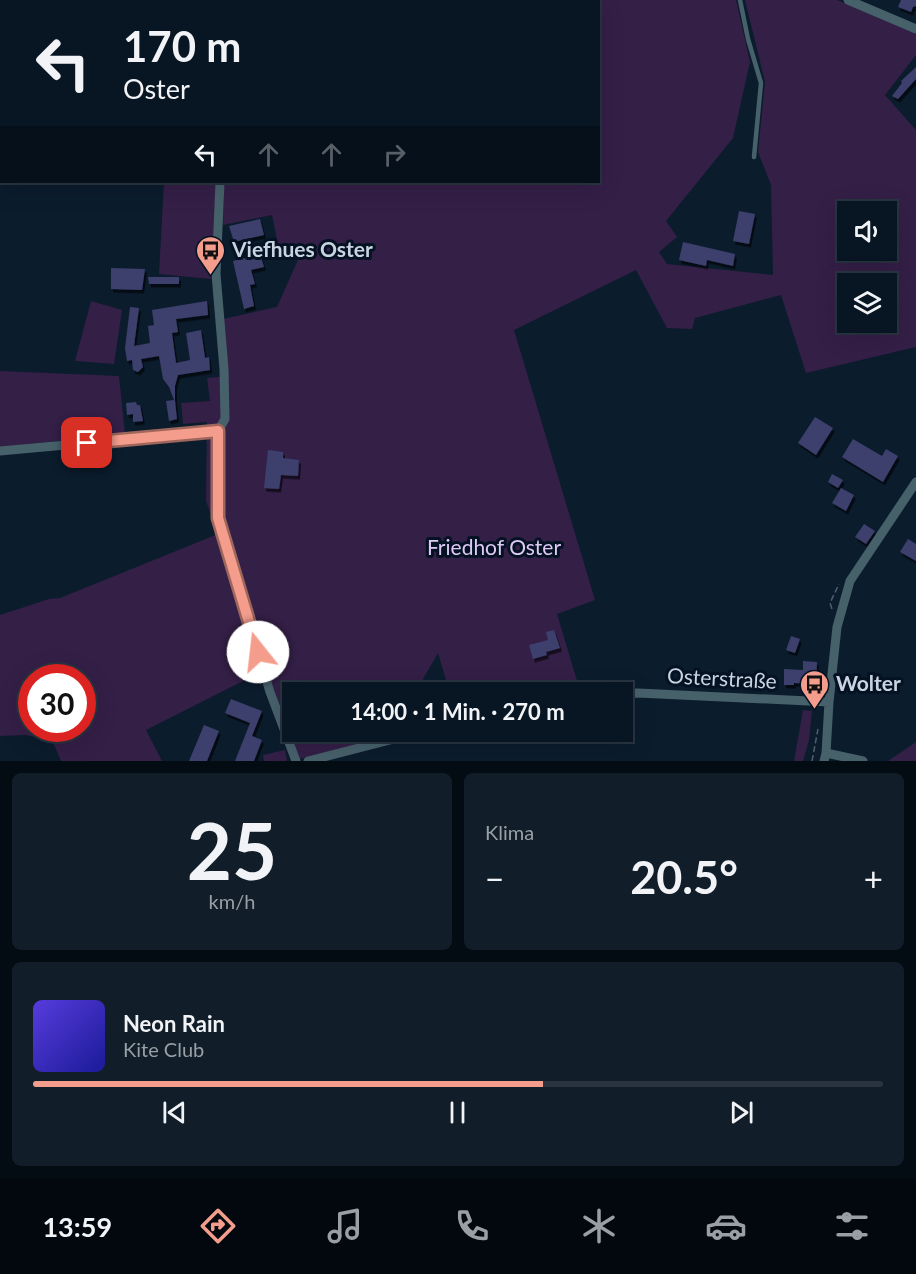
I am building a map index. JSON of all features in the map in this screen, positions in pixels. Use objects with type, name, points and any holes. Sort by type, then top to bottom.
[{"type":"street","points":[[848,0],[916,28]]},
{"type":"street","points":[[220,183],[216,274],[224,369],[225,419],[218,431],[218,518],[270,692],[296,761]]},
{"type":"street","points":[[0,451],[218,431]]},
{"type":"street","points":[[863,761],[825,757],[837,627],[850,581],[916,482]]},
{"type":"street","name":"Osterstraße","points":[[633,693],[829,702]]},
{"type":"street","points":[[308,761],[382,742]]},
{"type":"lane","points":[[740,0],[748,39],[761,83],[754,157]]},
{"type":"green space","name":"Friedhof Oster","points":[[600,0],[736,0],[750,62],[733,138],[666,221],[677,237],[659,252],[667,264],[773,275],[771,185],[758,152],[765,82],[745,0],[837,0],[916,34],[916,55],[885,95],[916,130],[916,347],[806,373],[781,295],[695,318],[692,329],[667,328],[636,270],[514,330],[595,600],[557,614],[577,682],[447,682],[438,653],[421,682],[282,682],[282,712],[226,531],[218,534],[206,501],[207,422],[183,424],[181,403],[210,401],[207,378],[228,376],[223,319],[277,307],[301,253],[280,255],[272,215],[223,225],[224,183],[600,183]]},
{"type":"green space","points":[[164,183],[216,183],[211,279],[159,274]]},
{"type":"green space","points":[[91,301],[122,310],[114,364],[75,361]]},
{"type":"green space","points":[[0,371],[119,376],[125,434],[0,447]]},
{"type":"green space","points":[[218,534],[259,673],[146,730],[162,761],[61,761],[53,742],[96,742],[96,664],[18,664],[18,735],[0,736],[0,615],[49,599],[60,598]]},
{"type":"green space","points":[[803,710],[812,711],[809,740],[803,761],[794,761]]},
{"type":"green space","points":[[293,742],[369,742],[299,759]]},
{"type":"green space","points":[[916,742],[916,761],[888,761]]},
{"type":"green space","points":[[285,750],[287,761],[264,761],[263,755]]},
{"type":"building","points":[[901,0],[916,0],[916,6],[911,12],[898,7]]},
{"type":"building","points":[[916,67],[916,79],[898,99],[892,96],[902,83],[901,81]]},
{"type":"building","points":[[739,211],[755,214],[749,244],[733,241]]},
{"type":"building","points":[[260,219],[264,235],[234,242],[229,226]]},
{"type":"building","points":[[683,242],[735,254],[733,266],[707,260],[706,266],[679,260]]},
{"type":"building","points":[[260,254],[264,267],[251,270],[255,284],[250,285],[254,306],[244,309],[233,261]]},
{"type":"building","points":[[111,268],[145,269],[142,290],[111,289]]},
{"type":"building","points":[[148,277],[179,277],[179,284],[149,284]]},
{"type":"building","points":[[207,301],[208,315],[176,319],[178,332],[172,333],[176,363],[190,360],[186,333],[201,330],[205,358],[209,357],[210,370],[178,375],[175,386],[177,419],[169,421],[166,401],[174,400],[163,379],[159,356],[141,359],[143,367],[138,372],[133,370],[132,360],[127,361],[125,348],[130,307],[139,308],[134,346],[150,343],[148,326],[154,325],[152,310]]},
{"type":"building","points":[[136,402],[140,405],[143,421],[133,422],[133,414],[127,415],[126,403]]},
{"type":"building","points":[[815,417],[833,428],[816,455],[798,443]]},
{"type":"building","points":[[853,439],[882,456],[886,449],[898,456],[883,482],[842,457]]},
{"type":"building","points":[[268,450],[283,452],[283,458],[299,460],[298,476],[281,475],[279,489],[264,488]]},
{"type":"building","points":[[832,474],[843,480],[838,488],[828,482]]},
{"type":"building","points":[[841,488],[854,495],[846,511],[832,503]]},
{"type":"building","points":[[864,524],[875,531],[866,544],[855,537]]},
{"type":"building","points":[[908,539],[916,544],[916,561],[900,552]]},
{"type":"building","points":[[554,630],[560,648],[533,659],[529,645],[548,640],[546,632]]},
{"type":"building","points":[[791,636],[800,639],[795,653],[786,650]]},
{"type":"building","points":[[803,661],[817,662],[816,684],[784,685],[784,669],[803,670]]},
{"type":"building","points":[[231,699],[262,711],[252,736],[262,740],[254,761],[235,761],[250,723],[225,713]]},
{"type":"building","points":[[204,725],[219,731],[207,761],[189,761]]},
{"type":"place","name":"Viefhues Oster","points":[[211,276]]},
{"type":"place","name":"Wolter","points":[[815,710]]},
{"type":"route","points":[[87,443],[218,431],[218,518],[258,652]]}]
